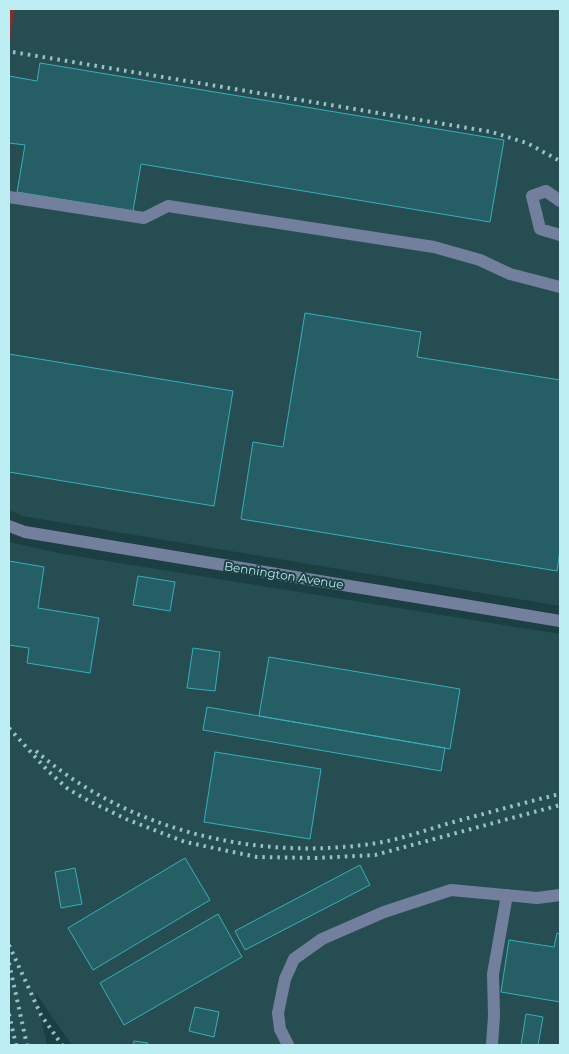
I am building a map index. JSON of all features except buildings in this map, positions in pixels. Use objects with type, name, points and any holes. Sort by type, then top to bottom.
[{"type":"street","points":[[560,201],[546,191],[532,196],[540,229],[560,235]]},
{"type":"street","points":[[9,197],[144,218],[168,206],[434,247],[480,260],[510,274],[560,287]]},
{"type":"street","name":"Bennington Avenue","points":[[9,526],[25,532],[560,621]]},
{"type":"street","points":[[288,1045],[280,1029],[278,1013],[284,980],[294,958],[322,939],[384,912],[451,890],[537,898],[560,894]]},
{"type":"street","points":[[492,1045],[494,1016],[493,974],[507,895]]},
{"type":"shaded area","points":[[9,9],[15,9],[9,48]]},
{"type":"shaded area","points":[[15,9],[560,9],[560,606],[22,516],[9,510],[9,48]]},
{"type":"shaded area","points":[[9,542],[63,554],[560,634],[560,1045],[72,1045],[35,992],[47,1045],[9,1045]]},
{"type":"railway","points":[[13,52],[492,132],[527,143],[560,161]]},
{"type":"railway","points":[[9,728],[48,771],[68,789],[89,801],[126,819],[185,842],[257,857],[315,858],[375,855],[560,805]]},
{"type":"railway","points":[[36,751],[72,779],[111,802],[153,820],[196,834],[241,843],[286,848],[332,848],[377,843],[560,794]]},
{"type":"railway","points":[[9,945],[41,1015],[62,1045]]},
{"type":"railway","points":[[9,963],[27,1045]]},
{"type":"railway","points":[[9,1014],[16,1045]]}]
